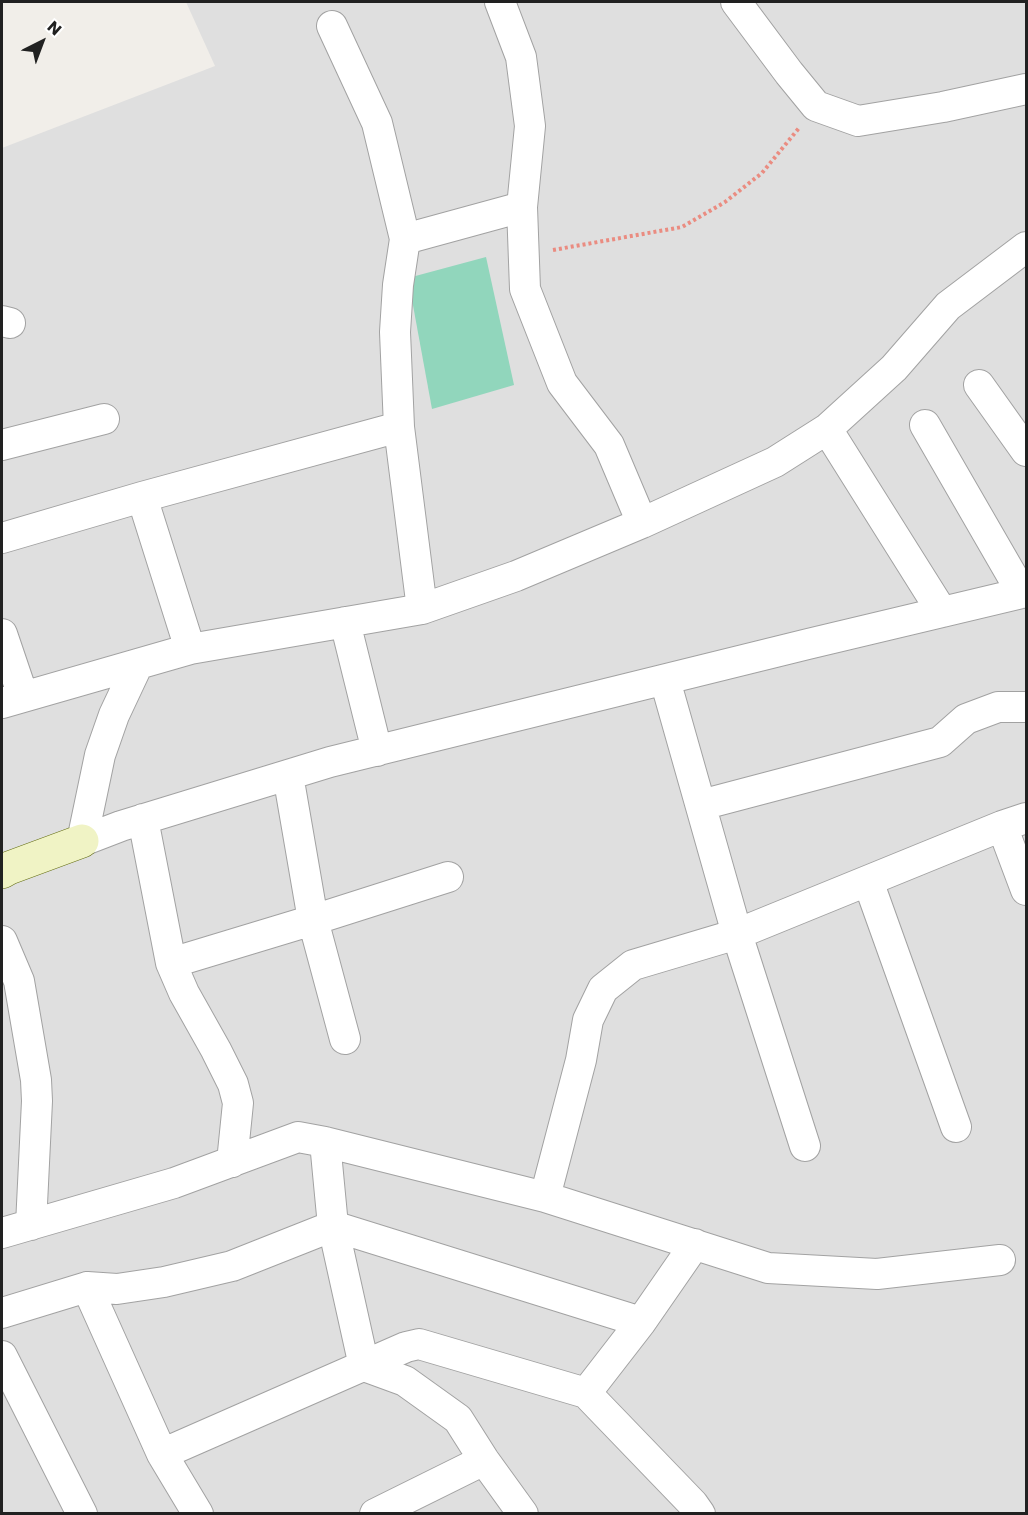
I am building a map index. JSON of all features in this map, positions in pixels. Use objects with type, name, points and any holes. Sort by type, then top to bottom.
[{"type":"street","points":[[500,2],[521,57],[530,126],[522,207],[525,289],[562,383],[609,445],[642,523]]},
{"type":"street","points":[[736,2],[816,106],[858,121],[943,107],[1026,89]]},
{"type":"street","points":[[332,26],[377,123],[405,239],[398,285],[396,332],[399,427],[422,609]]},
{"type":"street","points":[[405,239],[522,207]]},
{"type":"street","points":[[2,634],[12,699],[190,649],[422,609],[516,576],[642,523],[775,462],[827,429],[894,368],[948,306],[1026,248]]},
{"type":"street","points":[[979,385],[1026,451]]},
{"type":"street","points":[[2,445],[104,419]]},
{"type":"street","points":[[2,872],[121,826],[330,762],[1024,593],[925,425]]},
{"type":"street","points":[[2,538],[399,427]]},
{"type":"street","points":[[827,429],[942,612]]},
{"type":"street","points":[[142,497],[190,649]]},
{"type":"street","points":[[345,622],[377,751]]},
{"type":"street","points":[[82,841],[100,755],[114,715],[138,664]]},
{"type":"street","points":[[665,680],[737,934],[805,1146]]},
{"type":"street","points":[[701,805],[940,742],[966,719],[998,707],[1026,707]]},
{"type":"street","points":[[288,775],[313,920],[345,1040]]},
{"type":"street","points":[[143,819],[171,963],[184,993],[233,1084],[237,1103],[232,1162]]},
{"type":"street","points":[[545,1197],[581,1060],[588,1020],[603,988],[633,965],[737,934],[1014,822],[1025,882]]},
{"type":"street","points":[[171,963],[448,877]]},
{"type":"street","points":[[867,881],[956,1127]]},
{"type":"street","points":[[2,941],[19,981],[36,1080],[31,1226]]},
{"type":"street","points":[[2,1233],[174,1183],[298,1137],[545,1197],[768,1268],[877,1274],[1000,1260]]},
{"type":"street","points":[[324,1142],[333,1226],[364,1366]]},
{"type":"street","points":[[2,1313],[87,1287],[117,1288],[164,1282],[232,1266],[333,1226],[641,1322]]},
{"type":"street","points":[[586,1393],[641,1322],[695,1244]]},
{"type":"street","points":[[87,1287],[162,1454],[198,1514]]},
{"type":"street","points":[[162,1454],[406,1347],[419,1344],[586,1393],[689,1510]]},
{"type":"street","points":[[2,1356],[82,1514]]},
{"type":"street","points":[[364,1366],[405,1381],[459,1419],[484,1460],[523,1514]]},
{"type":"street","points":[[375,1514],[484,1460]]},
{"type":"path","points":[[524,255],[682,227],[725,202],[762,173],[816,106]]},
{"type":"shaded area","points":[[186,2],[1026,2],[1026,1513],[2,1513],[2,148],[215,66]]},
{"type":"green space","points":[[486,257],[514,385],[432,409],[408,278]]}]
